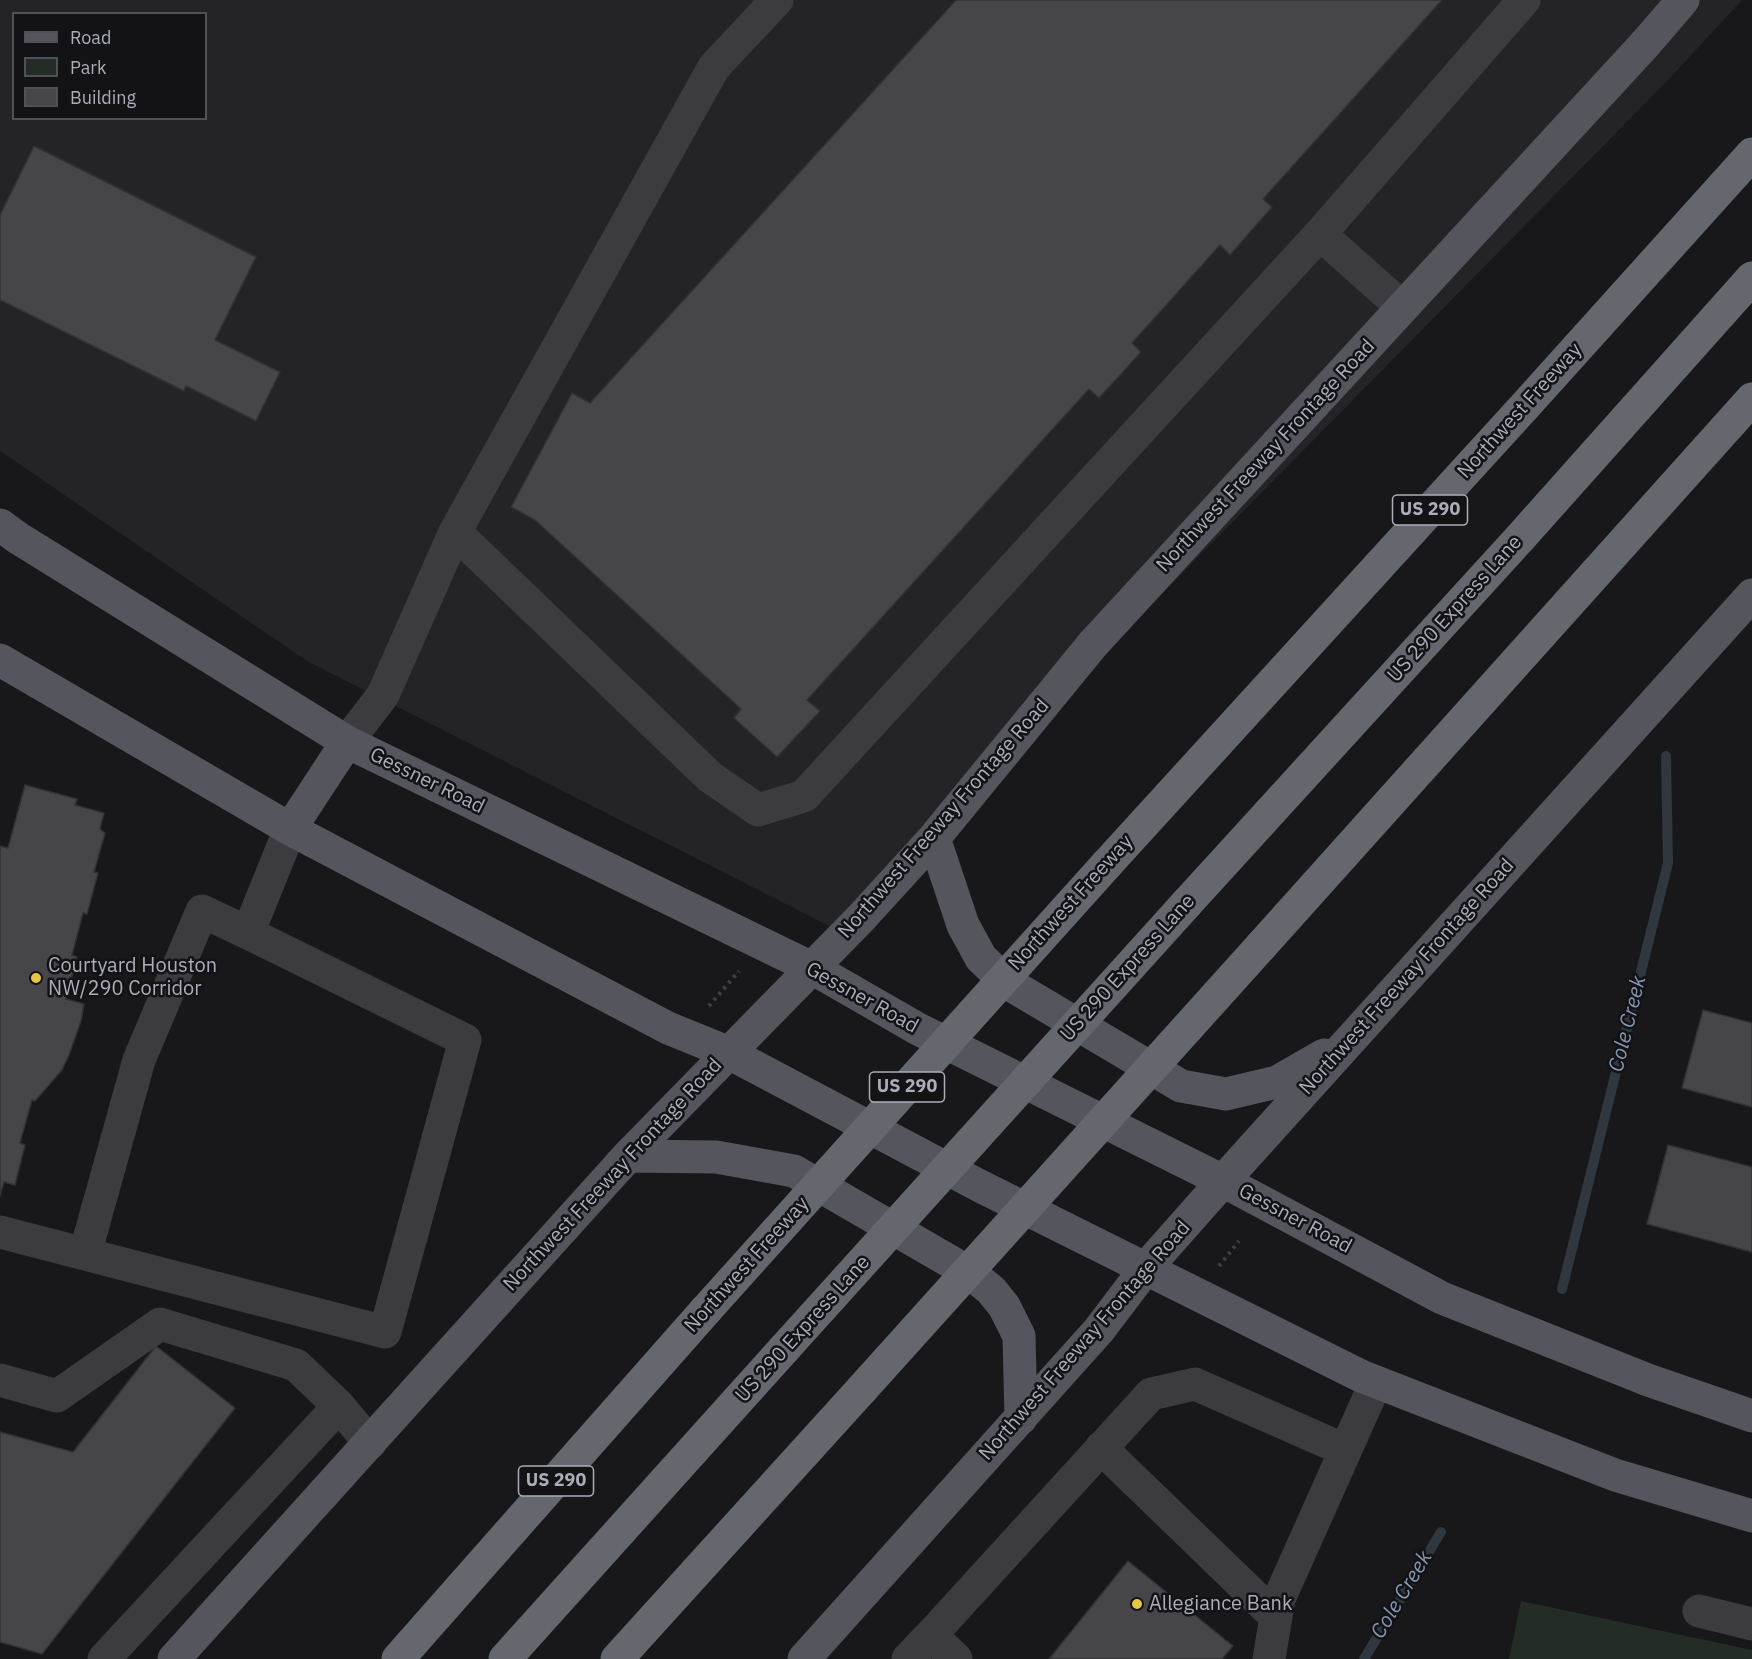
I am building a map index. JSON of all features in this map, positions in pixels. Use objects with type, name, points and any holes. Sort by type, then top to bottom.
[{"type":"highway","name":"Northwest Freeway","points":[[398,1659],[706,1310],[1107,864],[1752,154]]},
{"type":"highway","name":"US 290 Express Lane","points":[[505,1659],[1187,903],[1512,547],[1752,278]]},
{"type":"highway","points":[[617,1659],[1752,399]]},
{"type":"main road","name":"Northwest Freeway Frontage Road","points":[[174,1659],[627,1156],[812,969],[934,838],[1094,644],[1683,0]]},
{"type":"main road","name":"Gessner Road","points":[[0,525],[347,742],[812,969],[918,1029],[1223,1181],[1442,1298],[1648,1380],[1752,1416]]},
{"type":"main road","name":"Northwest Freeway Frontage Road","points":[[804,1659],[1099,1330],[1146,1268],[1223,1181],[1752,595]]},
{"type":"main road","points":[[0,660],[290,829],[668,1028],[728,1052],[980,1185],[1361,1376],[1615,1474],[1752,1516]]},
{"type":"main road","points":[[290,829],[347,742]]},
{"type":"main road","points":[[934,838],[963,925],[981,958],[1006,982],[1181,1086],[1226,1094],[1277,1082],[1350,1040]]},
{"type":"main road","points":[[627,1156],[716,1157],[794,1172],[970,1273],[991,1290],[1004,1306],[1019,1336],[1021,1418]]},
{"type":"lane","points":[[347,742],[383,695],[455,532],[714,67],[777,0]]},
{"type":"lane","points":[[455,532],[710,777],[758,810],[804,795],[1320,234],[1524,0]]},
{"type":"lane","points":[[1320,234],[1402,308]]},
{"type":"lane","points":[[248,933],[290,829]]},
{"type":"lane","points":[[0,1232],[385,1332],[465,1040],[202,911],[139,1060],[85,1254]]},
{"type":"lane","points":[[0,1380],[57,1396],[160,1324],[296,1365],[339,1406],[370,1443]]},
{"type":"lane","points":[[1269,1659],[1279,1599],[1376,1382]]},
{"type":"lane","points":[[908,1659],[1151,1394],[1195,1384],[1346,1450]]},
{"type":"lane","points":[[104,1659],[339,1406]]},
{"type":"lane","points":[[1101,1448],[1276,1617]]},
{"type":"lane","points":[[1699,1611],[1752,1624]]},
{"type":"lane","points":[[931,1635],[956,1659]]},
{"type":"path","points":[[709,1006],[746,964]]},
{"type":"path","points":[[1212,1275],[1239,1241]]},
{"type":"shaded area","points":[[0,0],[1742,0],[1672,76],[833,928],[307,661],[0,451]]},
{"type":"green space","points":[[1521,1601],[1752,1650],[1752,1659],[1509,1659]]},
{"type":"building","points":[[956,0],[1442,0],[1263,199],[1272,207],[1230,255],[1220,245],[1132,343],[1141,352],[1099,398],[1089,389],[807,700],[820,711],[777,757],[734,718],[741,709],[535,520],[511,507],[572,393],[590,403]]},
{"type":"building","points":[[34,146],[256,257],[215,340],[280,372],[256,421],[186,386],[184,391],[0,300],[0,215]]},
{"type":"building","name":"Courtyard Houston NW/290 Corridor","points":[[25,785],[77,799],[75,805],[104,813],[100,829],[105,833],[94,872],[98,873],[87,914],[83,913],[72,955],[77,957],[66,999],[84,1004],[81,1021],[62,1070],[35,1101],[32,1100],[20,1143],[25,1145],[15,1185],[4,1182],[0,1196],[0,846],[8,848]]},
{"type":"building","points":[[1703,1010],[1752,1023],[1752,1107],[1682,1088]]},
{"type":"building","points":[[1668,1145],[1752,1167],[1752,1252],[1647,1224]]},
{"type":"building","points":[[156,1346],[235,1408],[42,1654],[0,1642],[0,1432],[73,1452]]},
{"type":"building","name":"Allegiance Bank","points":[[1128,1561],[1233,1646],[1222,1659],[1049,1659]]},
{"type":"waterway","name":"Cole Creek","points":[[1562,1289],[1668,863],[1666,756]]},
{"type":"waterway","name":"Cole Creek","points":[[1364,1659],[1441,1532]]},
{"type":"place","name":"Courtyard Houston NW/290 Corridor","points":[[36,978]]},
{"type":"place","name":"Allegiance Bank","points":[[1137,1604]]}]
